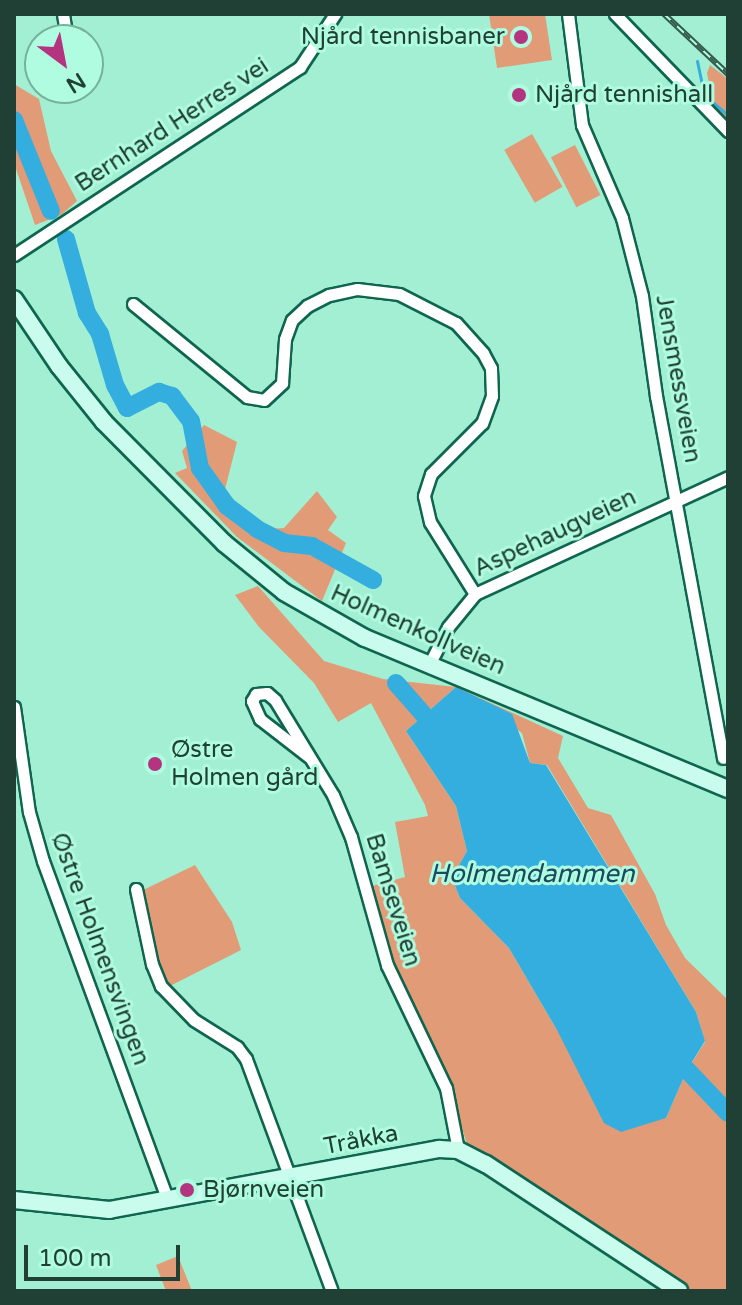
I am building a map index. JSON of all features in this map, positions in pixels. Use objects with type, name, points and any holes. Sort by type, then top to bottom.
[{"type":"main road","name":"Holmenkollveien","points":[[14,299],[92,408],[237,554],[284,592],[327,619],[728,789]]},
{"type":"main road","name":"Tråkka","points":[[14,1200],[94,1210],[168,1200],[439,1149],[462,1151]]},
{"type":"main road","points":[[462,1151],[679,1291]]},
{"type":"street","name":"Bernhard Herres vei","points":[[14,255],[300,67],[335,14]]},
{"type":"street","name":"Jensmessveien","points":[[568,14],[582,125],[622,218],[639,282],[723,758]]},
{"type":"street","points":[[615,14],[728,131]]},
{"type":"street","points":[[133,304],[247,397],[264,400],[282,383],[285,339],[292,320],[307,306],[329,295],[357,289],[399,294],[456,323],[478,346],[491,368],[492,396],[482,423],[431,474],[424,496],[430,522],[475,594]]},
{"type":"street","name":"Aspehaugveien","points":[[430,663],[448,627],[475,594],[728,477]]},
{"type":"street","name":"Bamseveien","points":[[309,757],[260,719],[252,701],[256,694],[267,693],[275,700],[333,795],[351,837],[387,965],[446,1088],[462,1151]]},
{"type":"street","name":"Østre Holmensvingen","points":[[14,707],[29,812],[40,852],[168,1200]]},
{"type":"street","points":[[136,889],[157,978],[194,1020],[244,1054],[332,1291]]},
{"type":"shaded area","name":"Njård tennisbaner","points":[[489,14],[545,14],[552,60],[497,68]]},
{"type":"shaded area","points":[[710,65],[728,79],[728,125],[715,112],[707,73]]},
{"type":"shaded area","points":[[14,84],[24,90],[24,104],[40,104],[51,151],[77,201],[61,215],[35,225],[14,163]]},
{"type":"shaded area","points":[[532,134],[562,187],[535,203],[504,150]]},
{"type":"shaded area","points":[[575,145],[600,195],[576,207],[551,157]]},
{"type":"shaded area","points":[[204,425],[237,442],[221,505],[248,530],[284,528],[317,491],[337,517],[328,530],[346,543],[322,601],[237,537],[175,473],[187,468],[182,451]]},
{"type":"shaded area","points":[[258,586],[324,661],[383,679],[456,687],[563,736],[558,758],[588,808],[611,815],[655,894],[666,925],[685,958],[728,1000],[728,1291],[687,1291],[467,1144],[443,1068],[395,969],[372,886],[405,877],[395,822],[428,816],[425,805],[371,703],[338,722],[314,683],[259,627],[235,595]],"holes":[[[456,687],[522,733],[530,763],[547,765],[696,1012],[705,1042],[687,1070],[666,1118],[557,1030],[509,948],[460,898],[452,878],[467,851],[456,806],[406,731]]]},
{"type":"shaded area","points":[[195,865],[232,922],[241,950],[166,988],[156,969],[139,892]]},
{"type":"shaded area","points":[[178,1256],[192,1291],[166,1291],[156,1265]]},
{"type":"water","name":"Holmendammen","points":[[456,687],[512,714],[530,763],[546,765],[696,1012],[705,1041],[687,1070],[666,1118],[621,1132],[604,1123],[557,1030],[509,948],[460,898],[452,878],[467,851],[456,806],[406,731]]},
{"type":"waterway","points":[[697,61],[704,95],[728,115]]},
{"type":"waterway","points":[[14,120],[51,211]]},
{"type":"waterway","points":[[66,239],[87,313],[100,334],[115,385],[127,408],[159,392],[172,396],[191,421],[200,468],[227,506],[257,529],[284,543],[312,546],[373,580]]},
{"type":"waterway","points":[[396,683],[424,715]]},
{"type":"waterway","points":[[687,1070],[728,1113]]},
{"type":"railway","points":[[664,14],[728,74]]},
{"type":"place","name":"Njård tennisbaner","points":[[521,37]]},
{"type":"place","name":"Njård tennishall","points":[[519,95]]},
{"type":"place","name":"Østre Holmen gård","points":[[155,764]]},
{"type":"place","name":"Bjørnveien","points":[[187,1190]]}]
